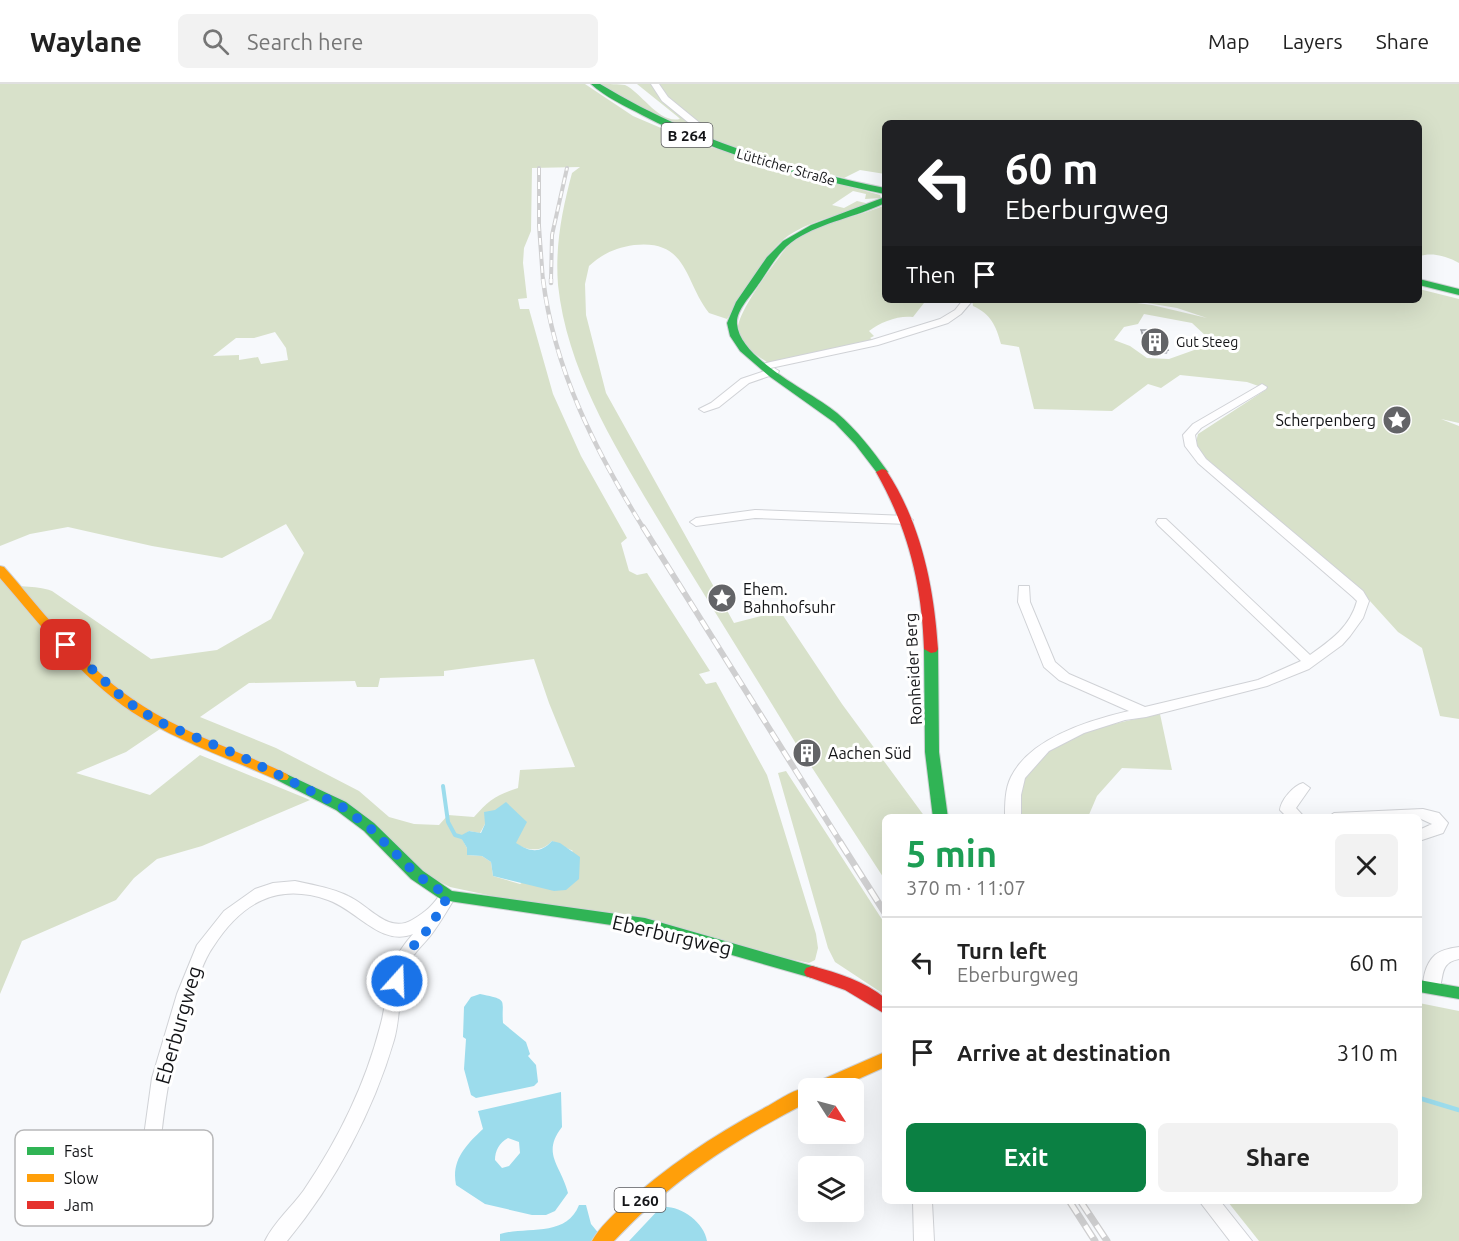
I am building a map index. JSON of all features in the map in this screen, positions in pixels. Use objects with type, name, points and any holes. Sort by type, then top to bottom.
[{"type":"street","name":"Lütticher Straße","points":[[595,84],[634,110],[687,135],[788,169],[882,190]]},
{"type":"street","points":[[655,84],[665,99],[698,126],[696,131],[687,135]]},
{"type":"street","name":"Ronheider Berg","points":[[882,201],[801,231],[780,247],[732,321],[732,331],[738,343],[831,414],[860,444],[892,489],[907,520],[922,576],[930,634],[933,789],[940,814]]},
{"type":"street","points":[[1422,283],[1459,292]]},
{"type":"street","points":[[704,410],[715,405],[745,381],[770,369],[874,343],[944,321],[958,312],[966,303]]},
{"type":"street","points":[[1012,814],[1012,801],[1018,776],[1048,746],[1095,725],[1257,685],[1310,662],[1341,638],[1359,615],[1363,601],[1350,586],[1202,461],[1189,441],[1189,435],[1197,426],[1262,387]]},
{"type":"street","points":[[696,522],[755,514],[907,520]]},
{"type":"street","points":[[1161,522],[1310,662]]},
{"type":"street","name":"Eberburgweg","points":[[0,570],[66,645],[126,701],[157,721],[238,755],[341,806],[369,827],[417,875],[448,896],[645,924],[677,932],[848,982],[869,993],[882,1005]]},
{"type":"street","points":[[1024,589],[1024,602],[1049,664],[1064,677],[1146,713]]},
{"type":"street","points":[[1293,814],[1288,810],[1288,805],[1304,788]]},
{"type":"street","points":[[1422,814],[1434,817],[1440,823],[1438,830],[1422,835]]},
{"type":"street","name":"Eberburgweg","points":[[154,1130],[161,1078],[188,983],[205,945],[230,915],[261,893],[273,889],[295,887],[331,895],[345,901],[378,926],[390,931],[406,931],[435,914]]},
{"type":"street","name":"Eberburgweg","points":[[274,1241],[305,1205],[339,1150],[369,1083],[390,1027],[399,968],[403,958],[430,927],[435,914],[448,896]]},
{"type":"street","points":[[1459,952],[1445,954],[1437,962],[1425,987],[1459,993]]},
{"type":"street","points":[[843,1078],[882,1060]]},
{"type":"street","name":"L 260","points":[[602,1241],[650,1191],[682,1164],[748,1123],[798,1099]]},
{"type":"street","points":[[923,1204],[924,1241]]},
{"type":"street","points":[[1212,1204],[1242,1241]]},
{"type":"green space","points":[[0,84],[585,84],[633,116],[696,143],[880,195],[881,198],[865,199],[866,194],[853,191],[832,205],[844,208],[857,201],[870,204],[814,222],[784,239],[767,256],[727,319],[709,313],[675,255],[652,245],[634,245],[616,250],[605,254],[589,266],[585,284],[586,315],[606,393],[734,623],[780,611],[842,704],[923,814],[882,814],[882,875],[809,763],[820,760],[810,744],[798,747],[655,514],[608,432],[571,346],[558,285],[558,242],[562,215],[572,173],[580,167],[532,168],[531,231],[524,248],[523,263],[527,298],[518,299],[520,309],[529,309],[553,394],[581,456],[627,538],[621,543],[629,571],[637,575],[647,573],[710,671],[699,674],[706,684],[716,682],[767,775],[816,934],[818,948],[815,960],[809,963],[450,887],[424,874],[341,801],[160,729],[126,752],[76,773],[150,795],[200,755],[310,800],[202,846],[157,859],[134,878],[116,900],[22,941],[0,994],[0,579],[13,585],[52,591],[151,659],[217,650],[271,619],[304,553],[286,524],[222,558],[152,546],[68,527],[30,534],[0,546]],"holes":[[[275,332],[286,348],[288,360],[261,364],[258,357],[239,360],[239,355],[213,356],[236,338],[254,338]],[[534,659],[575,767],[520,770],[518,788],[493,799],[474,817],[448,815],[439,825],[414,824],[389,817],[359,791],[276,748],[200,717],[249,683],[355,681],[357,687],[378,687],[380,678],[444,676],[444,671]],[[485,824],[518,845],[527,848],[544,847],[552,841],[573,851],[520,884],[493,876],[491,862],[482,856],[467,855],[467,848],[461,837],[469,831],[480,833]]]},
{"type":"green space","points":[[601,84],[625,85],[658,113],[672,119],[680,119],[637,84],[1459,84],[1459,263],[1440,255],[1422,255],[1422,120],[882,120],[882,174],[860,170],[844,178],[757,155],[672,126]]},
{"type":"green space","points":[[882,206],[882,303],[924,303],[913,317],[896,318],[873,328],[869,331],[874,336],[870,338],[875,341],[770,364],[751,350],[740,336],[739,323],[756,289],[786,248],[820,226]]},
{"type":"green space","points":[[1422,290],[1459,299],[1459,423],[1441,419],[1459,426],[1459,719],[1440,716],[1422,648],[1398,632],[1369,600],[1200,453],[1196,442],[1198,434],[1267,389],[1247,382],[1180,375],[1161,388],[1148,384],[1112,411],[1034,409],[1019,347],[1001,344],[992,321],[973,306],[972,303],[1137,303],[1207,318],[1177,308],[1147,303],[1422,303]],"holes":[[[1144,314],[1192,323],[1207,337],[1197,349],[1169,359],[1147,358],[1130,346],[1114,340],[1124,327],[1138,324]]]},
{"type":"green space","points":[[1160,714],[1172,770],[1122,768],[1097,796],[1089,814],[1019,814],[1022,783],[1032,767],[1046,754],[1082,734]]},
{"type":"green space","points":[[786,771],[882,919],[882,993],[835,962],[828,948],[778,773]]},
{"type":"green space","points":[[1422,1004],[1459,1011],[1459,1241],[1259,1241],[1230,1204],[1422,1204]]},
{"type":"water","points":[[506,802],[527,822],[516,843],[526,848],[539,850],[552,841],[560,843],[580,857],[579,879],[566,890],[554,891],[493,876],[491,862],[482,856],[467,855],[467,848],[460,836],[469,831],[481,833],[485,824],[484,812],[495,810]]},
{"type":"water","points":[[480,994],[500,999],[503,1005],[503,1023],[526,1042],[530,1054],[528,1056],[536,1065],[538,1082],[534,1086],[476,1098],[471,1095],[464,1069],[466,1039],[463,1037],[464,1007],[471,997]]},
{"type":"water","points":[[561,1092],[562,1127],[556,1136],[553,1152],[554,1160],[568,1193],[555,1211],[546,1215],[532,1215],[485,1204],[456,1185],[456,1168],[461,1154],[483,1129],[478,1111]],"holes":[[[508,1138],[519,1142],[520,1153],[509,1166],[502,1168],[495,1160],[498,1148]]]},
{"type":"water","points":[[579,1205],[586,1205],[591,1224],[605,1241],[500,1241],[500,1234],[555,1227],[573,1215]]},
{"type":"water","points":[[661,1207],[676,1209],[690,1216],[701,1227],[707,1241],[629,1241]]},
{"type":"building","points":[[1141,330],[1159,330],[1168,350],[1149,348]]},
{"type":"building","points":[[809,742],[816,753],[805,755],[799,744]]},
{"type":"waterway","points":[[443,786],[448,822],[455,835],[465,838]]},
{"type":"waterway","points":[[1422,1099],[1459,1110]]},
{"type":"railway","points":[[539,168],[539,226],[543,281]]},
{"type":"railway","points":[[551,281],[552,235],[567,168]]},
{"type":"railway","points":[[543,279],[549,313],[567,378],[594,440],[644,529]]},
{"type":"railway","points":[[643,527],[841,843]]},
{"type":"railway","points":[[840,842],[882,908]]},
{"type":"railway","points":[[1071,1204],[1095,1241]]},
{"type":"railway","points":[[1082,1204],[1107,1241]]},
{"type":"traffic: fast","points":[[595,84],[663,123],[734,152],[808,174],[882,190]]},
{"type":"traffic: fast","points":[[882,201],[814,227],[786,242],[771,259],[741,302],[732,323],[735,336],[757,361],[839,420],[859,441],[882,472]]},
{"type":"traffic: fast","points":[[1422,283],[1459,292]]},
{"type":"traffic: fast","points":[[931,649],[932,752],[940,814]]},
{"type":"traffic: fast","points":[[282,777],[341,806],[369,827],[417,875],[448,896],[645,924],[812,972]]},
{"type":"traffic: fast","points":[[1422,987],[1459,993]]},
{"type":"traffic: slow","points":[[0,570],[73,653],[135,708],[172,729],[282,777]]},
{"type":"traffic: slow","points":[[843,1078],[882,1060]]},
{"type":"traffic: slow","points":[[602,1241],[624,1217],[697,1157],[751,1124],[798,1099]]},
{"type":"traffic: jam","points":[[882,472],[894,492],[912,535],[928,603],[931,649]]},
{"type":"traffic: jam","points":[[812,972],[851,985],[882,1005]]},
{"type":"place","name":"Gut Steeg","points":[[1155,342]]},
{"type":"place","name":"Scherpenberg","points":[[1397,420]]},
{"type":"place","name":"Ehem. Bahnhofsuhr","points":[[722,598]]},
{"type":"place","name":"Aachen Süd","points":[[807,753]]},
{"type":"route","points":[[66,645],[126,701],[157,721],[238,755],[341,806],[369,827],[417,875],[448,896],[435,914],[430,927],[403,958],[397,981]]}]
